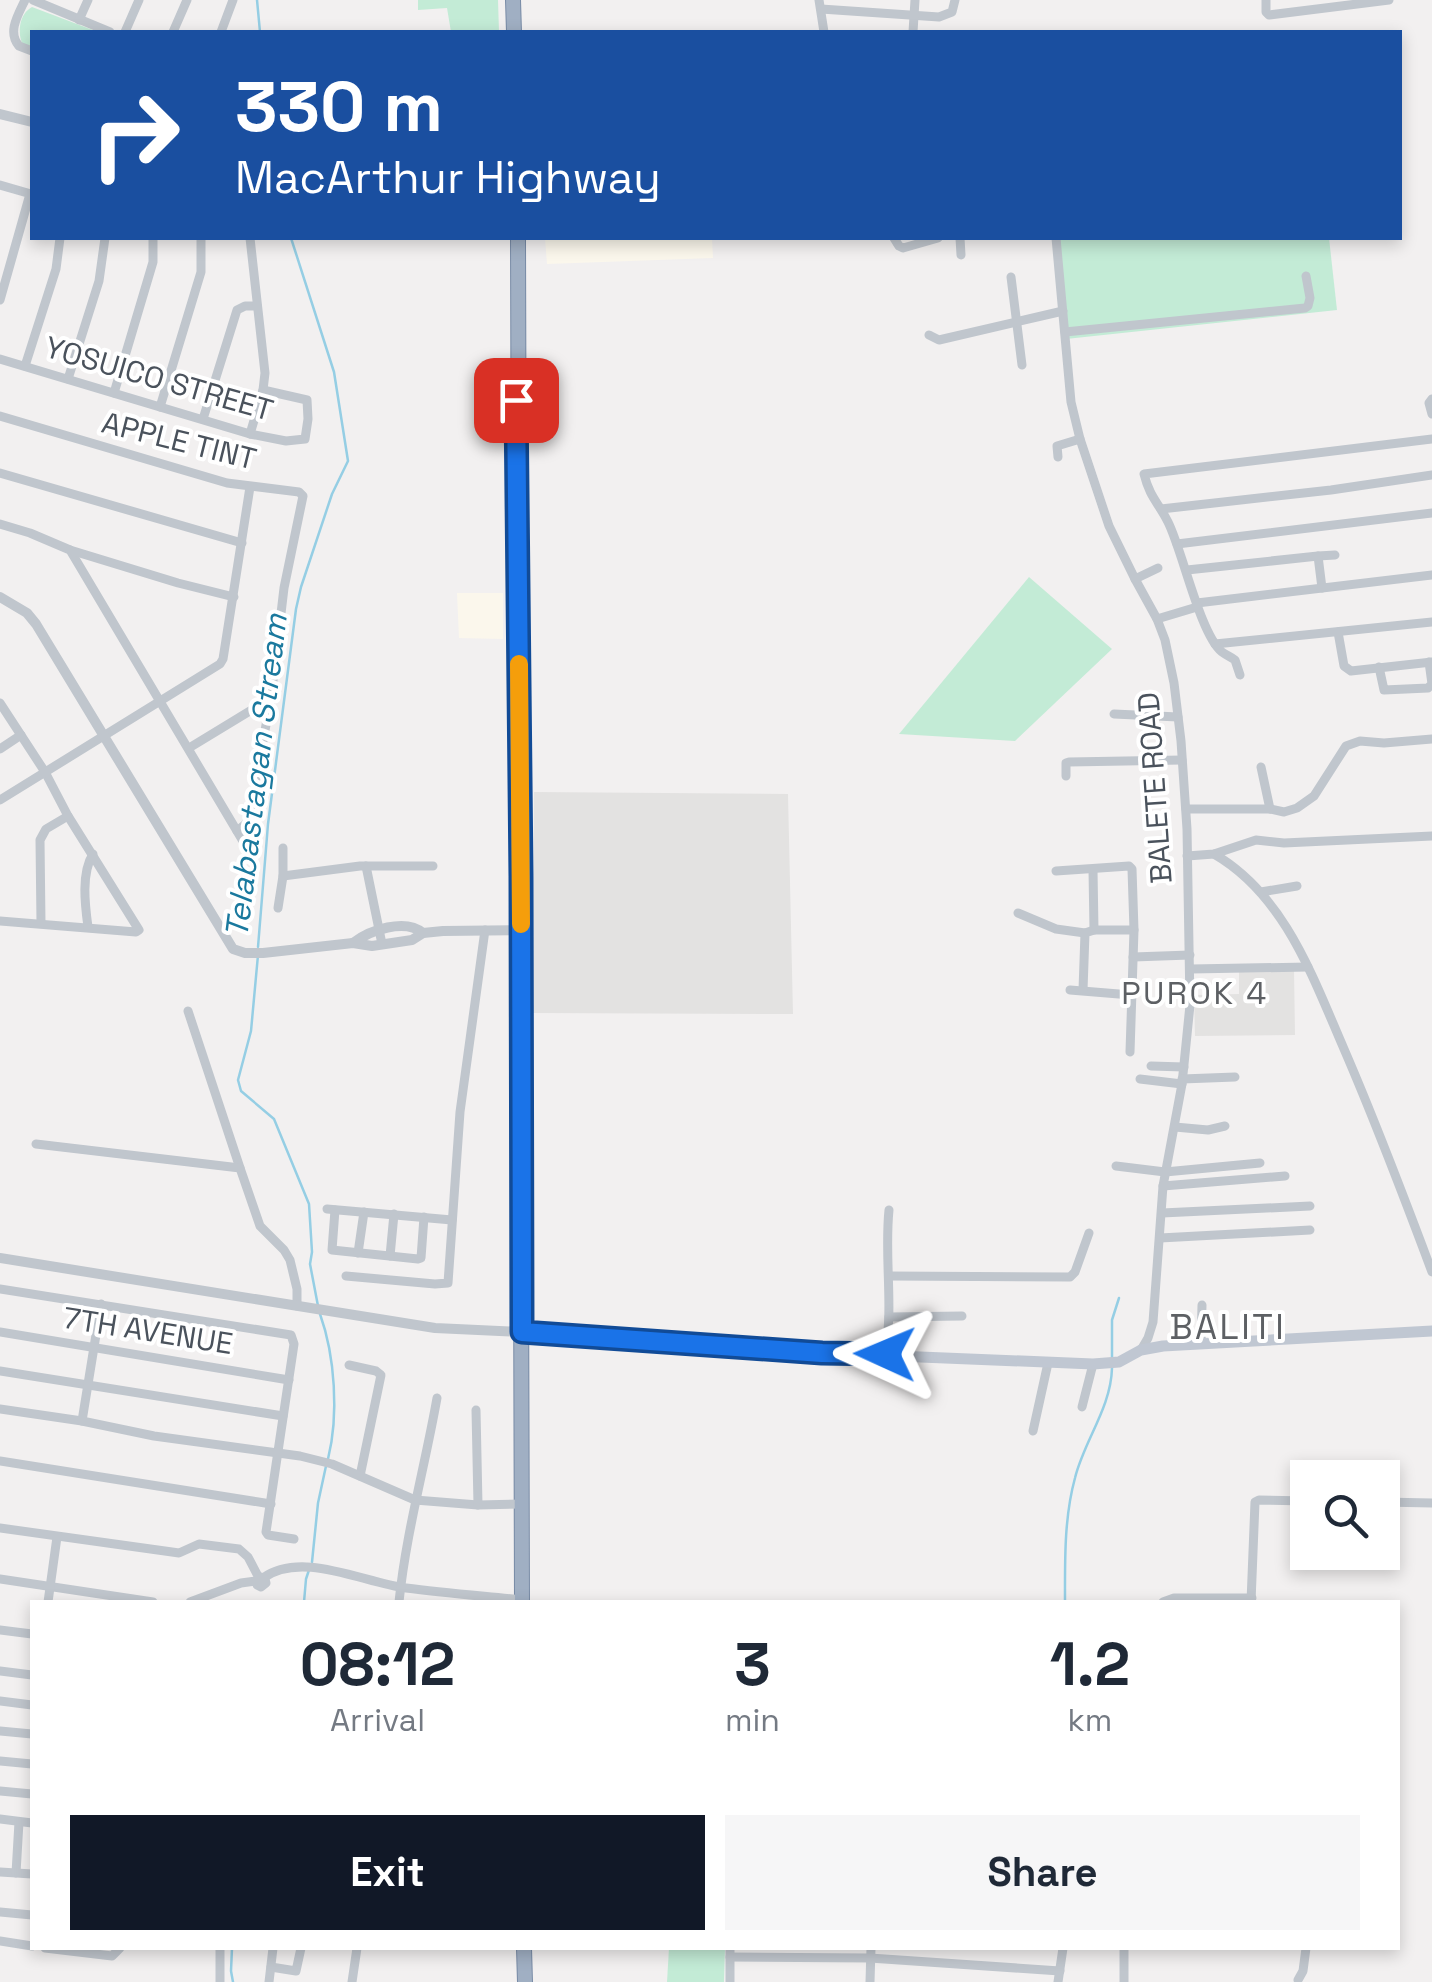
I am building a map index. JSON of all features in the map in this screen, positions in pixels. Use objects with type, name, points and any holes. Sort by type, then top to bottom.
[{"type":"highway","points":[[514,0],[514,30]]},
{"type":"highway","points":[[518,240],[522,1600]]},
{"type":"highway","points":[[524,1950],[524,1982]]},
{"type":"main road","points":[[522,1332],[822,1353],[1099,1364],[1123,1362],[1141,1350],[1200,1343],[1432,1331]]},
{"type":"street","points":[[25,0],[13,35],[19,46],[30,50]]},
{"type":"street","points":[[32,0],[105,30]]},
{"type":"street","points":[[79,20],[88,0]]},
{"type":"street","points":[[126,30],[139,0]]},
{"type":"street","points":[[173,30],[187,0]]},
{"type":"street","points":[[223,30],[232,0]]},
{"type":"street","points":[[913,30],[915,0]]},
{"type":"street","points":[[824,30],[820,4],[946,15],[952,12],[955,0]]},
{"type":"street","points":[[1266,0],[1266,14],[1303,6],[1388,0]]},
{"type":"street","points":[[0,114],[30,122]]},
{"type":"street","points":[[0,185],[30,194]]},
{"type":"street","points":[[0,300],[30,197]]},
{"type":"street","points":[[25,366],[56,270],[60,240]]},
{"type":"street","points":[[68,379],[99,281],[105,240]]},
{"type":"street","points":[[114,394],[153,262],[153,240]]},
{"type":"street","points":[[160,407],[201,272],[201,240]]},
{"type":"street","points":[[250,240],[265,372],[250,434]]},
{"type":"street","points":[[895,240],[903,248],[931,240]]},
{"type":"street","points":[[960,240],[962,256]]},
{"type":"street","name":"BALETE ROAD","points":[[1056,240],[1072,402],[1080,438],[1109,526],[1157,619],[1167,649],[1178,716],[1186,809],[1190,1017],[1163,1186],[1153,1322],[1141,1350]]},
{"type":"street","points":[[1065,332],[1305,308],[1310,298],[1306,276]]},
{"type":"street","points":[[1010,277],[1022,365]]},
{"type":"street","points":[[203,420],[237,310],[257,306]]},
{"type":"street","points":[[929,334],[940,340],[1064,312]]},
{"type":"street","name":"YOSUICO STREET","points":[[0,359],[250,434],[286,441],[305,439],[306,400],[262,390]]},
{"type":"street","points":[[1432,398],[1432,414]]},
{"type":"street","name":"APPLE TINT","points":[[0,416],[164,466],[250,487],[299,492],[302,496],[248,822],[238,831]]},
{"type":"street","points":[[1058,457],[1057,446],[1080,438]]},
{"type":"street","points":[[1240,675],[1236,660],[1215,644],[1177,544],[1148,490],[1144,474],[1432,439]]},
{"type":"street","points":[[0,473],[242,542]]},
{"type":"street","points":[[1161,509],[1432,475]]},
{"type":"street","points":[[0,800],[220,664],[250,487]]},
{"type":"street","points":[[1177,544],[1432,512]]},
{"type":"street","points":[[0,524],[70,550],[234,597]]},
{"type":"street","points":[[70,550],[250,853]]},
{"type":"street","points":[[1187,570],[1335,554]]},
{"type":"street","points":[[1318,556],[1322,588]]},
{"type":"street","points":[[84,576],[95,557]]},
{"type":"street","points":[[1134,579],[1158,568]]},
{"type":"street","points":[[1157,619],[1197,605],[1432,575]]},
{"type":"street","points":[[0,597],[27,613],[36,624],[231,948],[244,953],[308,950],[353,943],[380,930],[410,926],[423,933]]},
{"type":"street","points":[[1215,644],[1432,622]]},
{"type":"street","points":[[1338,632],[1347,670],[1431,662],[1432,684],[1428,688],[1384,690],[1379,667]]},
{"type":"street","points":[[189,748],[271,698]]},
{"type":"street","points":[[0,703],[138,930],[0,921]]},
{"type":"street","points":[[1114,714],[1178,716]]},
{"type":"street","points":[[0,750],[21,736]]},
{"type":"street","points":[[1186,809],[1284,812],[1314,796],[1346,746],[1353,742],[1384,744],[1432,739]]},
{"type":"street","points":[[1066,776],[1069,762],[1182,760]]},
{"type":"street","points":[[1261,767],[1270,810]]},
{"type":"street","points":[[41,923],[40,840],[46,829],[68,816]]},
{"type":"street","points":[[1188,856],[1214,854],[1256,840],[1284,843],[1432,836]]},
{"type":"street","points":[[278,908],[283,848]]},
{"type":"street","points":[[88,927],[86,874],[92,854]]},
{"type":"street","points":[[1214,854],[1261,892],[1286,926],[1308,967],[1382,1135],[1432,1272]]},
{"type":"street","points":[[283,876],[366,866],[433,866]]},
{"type":"street","points":[[366,866],[382,944]]},
{"type":"street","points":[[1056,871],[1131,868],[1134,958],[1130,1052]]},
{"type":"street","points":[[1083,990],[1093,870]]},
{"type":"street","points":[[1261,892],[1296,886]]},
{"type":"street","points":[[1018,913],[1056,930],[1134,930]]},
{"type":"street","points":[[346,1276],[434,1284],[446,1284],[448,1279],[460,1112],[484,930]]},
{"type":"street","points":[[353,943],[362,946],[412,940],[423,933],[521,930]]},
{"type":"street","points":[[1134,958],[1190,956]]},
{"type":"street","points":[[1191,969],[1308,967]]},
{"type":"street","points":[[1070,990],[1131,994]]},
{"type":"street","points":[[188,1011],[260,1226],[290,1260],[302,1307]]},
{"type":"street","points":[[1151,1066],[1184,1068]]},
{"type":"street","points":[[1140,1080],[1182,1082],[1235,1076]]},
{"type":"street","points":[[1175,1127],[1208,1130],[1225,1126]]},
{"type":"street","points":[[36,1144],[240,1168]]},
{"type":"street","points":[[1116,1166],[1166,1172],[1260,1163]]},
{"type":"street","points":[[1163,1186],[1285,1176]]},
{"type":"street","points":[[1162,1213],[1310,1206]]},
{"type":"street","points":[[424,1217],[420,1258],[331,1250],[331,1210],[394,1214],[424,1217],[452,1220]]},
{"type":"street","points":[[885,1354],[889,1210]]},
{"type":"street","points":[[358,1253],[364,1212]]},
{"type":"street","points":[[390,1256],[394,1214]]},
{"type":"street","points":[[1160,1238],[1310,1230]]},
{"type":"street","points":[[889,1276],[1070,1277],[1076,1272],[1089,1233]]},
{"type":"street","points":[[0,1258],[435,1328],[522,1332]]},
{"type":"street","points":[[0,1288],[290,1335],[294,1344],[266,1532],[294,1539]]},
{"type":"street","points":[[82,1421],[101,1304]]},
{"type":"street","points":[[1200,1343],[1202,1305]]},
{"type":"street","points":[[889,1316],[962,1316]]},
{"type":"street","name":"7TH AVENUE","points":[[0,1332],[288,1380]]},
{"type":"street","points":[[1033,1431],[1048,1363]]},
{"type":"street","points":[[1082,1407],[1099,1364]]},
{"type":"street","points":[[349,1365],[380,1374],[360,1476]]},
{"type":"street","points":[[0,1371],[283,1416]]},
{"type":"street","points":[[399,1600],[414,1500],[437,1398]]},
{"type":"street","points":[[0,1409],[317,1460],[414,1500],[521,1504]]},
{"type":"street","points":[[476,1410],[478,1504]]},
{"type":"street","points":[[0,1461],[271,1504]]},
{"type":"street","points":[[1168,1600],[1251,1600],[1256,1502],[1290,1501]]},
{"type":"street","points":[[1400,1502],[1432,1503]]},
{"type":"street","points":[[0,1528],[172,1552],[199,1544],[239,1549],[248,1557],[259,1581],[256,1600]]},
{"type":"street","points":[[48,1600],[57,1537]]},
{"type":"street","points":[[195,1600],[241,1583],[259,1581],[273,1570],[300,1566],[400,1588],[513,1600]]},
{"type":"street","points":[[0,1579],[140,1600]]},
{"type":"street","points":[[0,1630],[30,1634]]},
{"type":"street","points":[[0,1671],[30,1675]]},
{"type":"street","points":[[0,1702],[30,1705]]},
{"type":"street","points":[[0,1731],[30,1734]]},
{"type":"street","points":[[0,1761],[30,1764]]},
{"type":"street","points":[[0,1791],[30,1794]]},
{"type":"street","points":[[0,1819],[30,1824]]},
{"type":"street","points":[[16,1873],[19,1822]]},
{"type":"street","points":[[0,1872],[30,1874]]},
{"type":"street","points":[[0,1912],[30,1915]]},
{"type":"street","points":[[0,1942],[30,1946]]},
{"type":"street","points":[[62,1950],[112,1956],[118,1950]]},
{"type":"street","points":[[220,1950],[220,1982]]},
{"type":"street","points":[[269,1982],[273,1950]]},
{"type":"street","points":[[270,1967],[296,1971],[301,1950]]},
{"type":"street","points":[[352,1982],[357,1950]]},
{"type":"street","points":[[730,1982],[730,1952],[871,1953],[1059,1976],[1063,1950]]},
{"type":"street","points":[[1124,1950],[1124,1982]]},
{"type":"street","points":[[1298,1980],[1306,1950]]},
{"type":"street","points":[[870,1982],[871,1953]]},
{"type":"shaded area","points":[[545,240],[712,240],[713,258],[547,264]]},
{"type":"shaded area","points":[[457,593],[503,593],[503,639],[459,638]]},
{"type":"shaded area","points":[[534,792],[788,794],[793,1014],[533,1013]]},
{"type":"shaded area","points":[[1239,969],[1294,969],[1295,1035],[1195,1036],[1194,995],[1239,994]]},
{"type":"green space","points":[[418,0],[498,0],[499,30],[451,30],[447,8],[418,10]]},
{"type":"green space","points":[[32,7],[93,30],[30,30],[30,47],[23,45],[20,35],[24,14]]},
{"type":"green space","points":[[1054,240],[1329,240],[1337,310],[1066,339]]},
{"type":"green space","points":[[1029,577],[1112,649],[1015,741],[899,734]]},
{"type":"green space","points":[[669,1950],[725,1950],[724,1982],[667,1982]]},
{"type":"waterway","name":"Telabastagan Stream","points":[[257,0],[260,30]]},
{"type":"waterway","name":"Telabastagan Stream","points":[[258,947],[268,824],[296,609],[332,494],[348,461],[334,372],[292,240]]},
{"type":"waterway","name":"Telabastagan Stream","points":[[258,955],[251,1031],[238,1080],[241,1091],[274,1119],[309,1204],[310,1264],[318,1306]]},
{"type":"waterway","points":[[1112,1360],[1112,1320],[1119,1298]]},
{"type":"waterway","points":[[320,1314],[334,1386],[328,1459]]},
{"type":"waterway","points":[[1065,1600],[1071,1493],[1107,1397],[1112,1368]]},
{"type":"waterway","points":[[312,1562],[326,1466]]},
{"type":"waterway","points":[[304,1600],[309,1570]]},
{"type":"waterway","points":[[232,1950],[233,1982]]},
{"type":"slow traffic","points":[[519,664],[521,924]]},
{"type":"district","name":"PUROK 4","points":[[1195,993]]},
{"type":"district","name":"BALITI","points":[[1228,1327]]},
{"type":"route","points":[[516,400],[522,1332],[885,1354]]}]
